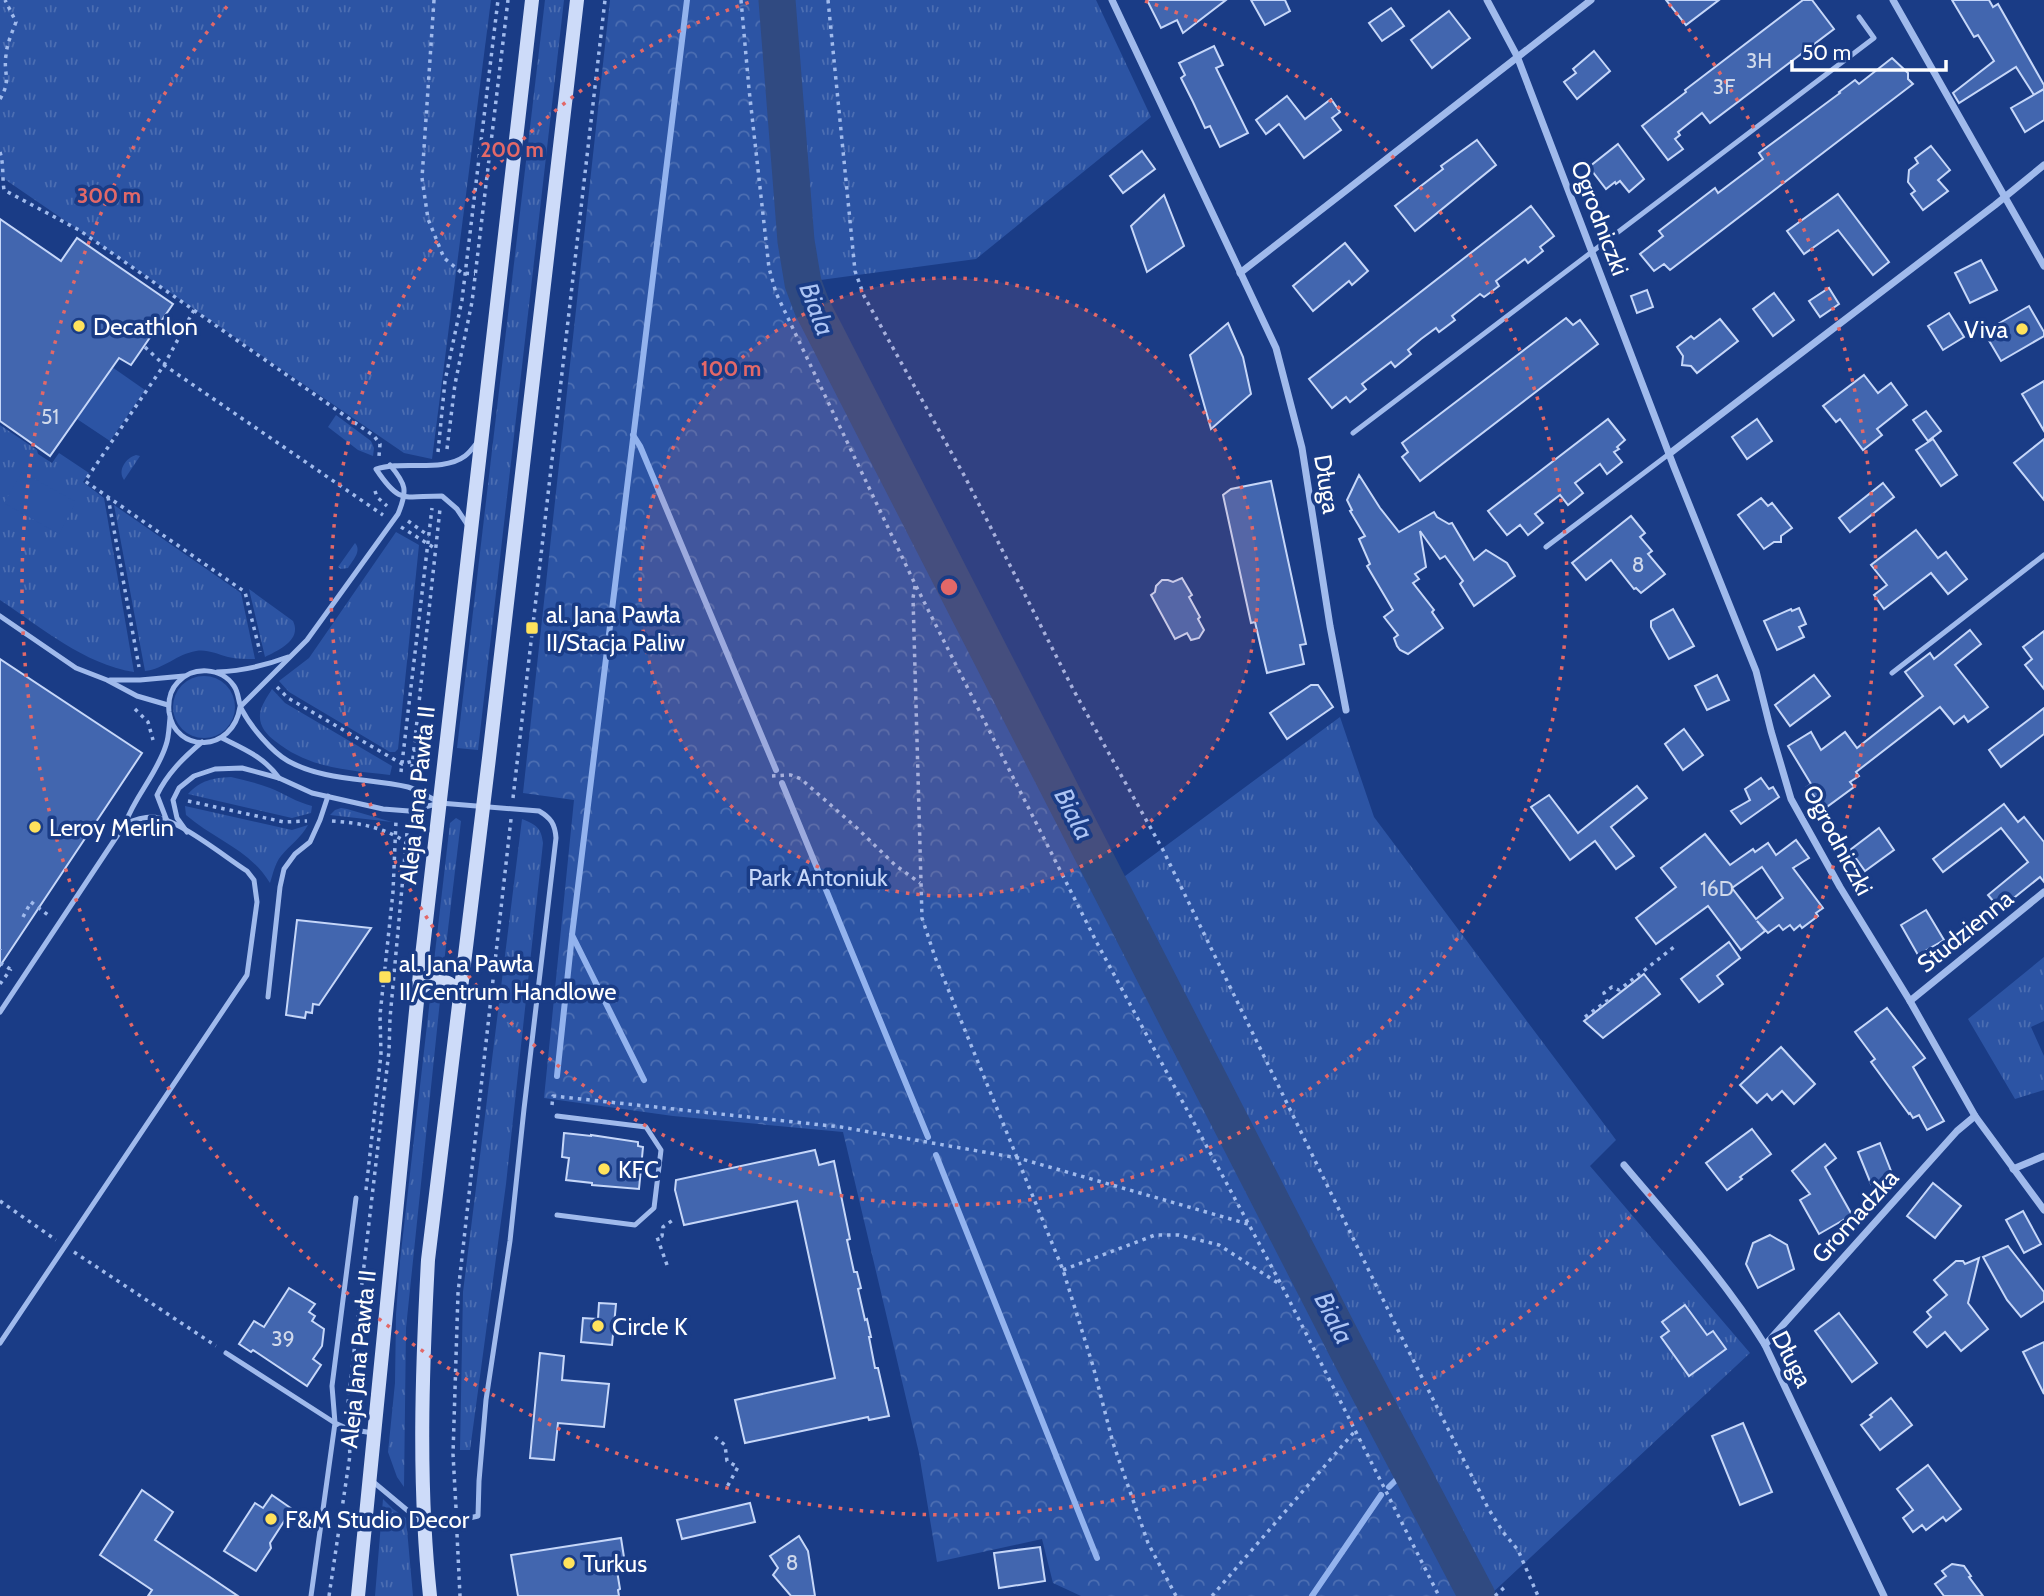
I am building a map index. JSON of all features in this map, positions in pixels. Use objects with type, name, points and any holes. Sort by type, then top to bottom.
[{"type":"main road","name":"Aleja Jana Pawła II","points":[[358,1596],[418,991],[532,0]]},
{"type":"main road","points":[[430,1596],[423,1517],[423,1343],[428,1260],[577,0]]},
{"type":"main road","points":[[418,991],[429,981],[444,981],[451,984],[460,996]]},
{"type":"street","name":"Długa","points":[[1112,0],[1276,348],[1302,448],[1329,626],[1346,710]]},
{"type":"street","name":"Ogrodniczki","points":[[1487,0],[1517,57],[1669,454],[1756,671],[1791,799],[1975,1116],[2044,1210]]},
{"type":"street","points":[[1240,273],[1591,0]]},
{"type":"street","points":[[1893,0],[2044,266]]},
{"type":"street","points":[[1669,454],[2044,165]]},
{"type":"street","name":"Studzienna","points":[[1910,1001],[2044,892]]},
{"type":"street","name":"Gromadzka","points":[[1765,1345],[1957,1131],[1975,1116]]},
{"type":"street","points":[[2014,1169],[2044,1156]]},
{"type":"street","name":"Długa","points":[[1624,1165],[1746,1313],[1765,1345],[1884,1596]]},
{"type":"lane","points":[[1353,433],[1874,38],[1859,17]]},
{"type":"lane","points":[[470,530],[457,509],[442,496],[405,497],[389,488],[376,469],[390,464],[445,464],[464,457],[480,440]]},
{"type":"lane","points":[[1546,547],[1669,454]]},
{"type":"lane","points":[[240,707],[307,640],[398,514],[405,497],[403,481],[390,464]]},
{"type":"lane","points":[[1892,673],[2044,555]]},
{"type":"lane","points":[[0,616],[76,668],[137,696],[168,705]]},
{"type":"lane","points":[[107,680],[185,676],[199,671],[236,672],[291,656]]},
{"type":"lane","points":[[170,718],[177,730],[188,739],[202,743],[222,738],[235,725],[240,707],[239,696],[225,677],[215,672]]},
{"type":"lane","points":[[0,1012],[125,824],[167,744],[170,694],[185,676]]},
{"type":"lane","points":[[240,707],[256,732],[287,761],[317,772],[410,788],[439,803]]},
{"type":"lane","points":[[222,738],[254,753],[270,766],[279,778]]},
{"type":"lane","points":[[167,821],[157,795],[163,782],[188,754],[202,743]]},
{"type":"lane","points":[[187,832],[177,818],[173,800],[179,788],[194,776],[215,769],[242,768],[279,778],[305,790],[383,809],[409,811],[439,803],[539,811],[552,820],[556,838],[510,1241],[486,1400],[478,1516],[457,1521],[413,1515],[368,1478]]},
{"type":"lane","points":[[268,997],[284,869],[295,854],[310,842],[328,796]]},
{"type":"lane","points":[[0,1343],[247,975],[257,902],[254,880],[247,871],[167,821],[150,817],[125,824]]},
{"type":"lane","points":[[556,1215],[635,1224],[654,1208],[661,1150],[646,1127],[557,1116]]},
{"type":"lane","points":[[311,1596],[335,1423],[331,1386],[356,1198]]},
{"type":"lane","points":[[226,1353],[335,1423],[348,1429],[373,1433]]},
{"type":"path","points":[[0,99],[8,87],[5,59],[8,41],[16,22],[5,0]]},
{"type":"path","points":[[433,0],[422,177],[428,219],[444,258],[462,273],[475,274]]},
{"type":"path","points":[[445,464],[455,384],[472,302],[508,0]]},
{"type":"path","points":[[460,1596],[453,1454],[458,1293],[604,0]]},
{"type":"path","points":[[741,0],[750,102],[772,282],[915,584],[1097,943],[1282,1286],[1439,1596]]},
{"type":"path","points":[[828,0],[855,271],[864,296],[965,477],[1074,691],[1163,850],[1397,1328],[1488,1508],[1518,1550],[1538,1596]]},
{"type":"path","points":[[0,152],[3,163],[2,190],[79,230],[374,436],[380,444],[374,485],[377,497],[429,536]]},
{"type":"path","points":[[194,310],[164,365],[85,481],[245,592],[264,666]]},
{"type":"path","points":[[145,347],[164,365],[436,549]]},
{"type":"path","points":[[410,788],[442,496]]},
{"type":"path","points":[[108,497],[140,680]]},
{"type":"path","points":[[915,584],[913,598],[922,918],[1063,1270],[1093,1366],[1113,1443],[1148,1543],[1176,1596]]},
{"type":"path","points":[[269,678],[288,698],[402,764],[413,761]]},
{"type":"path","points":[[137,696],[134,708],[148,722],[153,736],[152,746]]},
{"type":"path","points":[[413,750],[445,754]]},
{"type":"path","points":[[772,776],[791,775],[801,779],[895,865],[920,883]]},
{"type":"path","points":[[173,800],[186,800],[284,822],[320,820],[357,823],[379,828],[407,843]]},
{"type":"path","points":[[329,1596],[350,1455],[347,1407],[389,1051],[409,811]]},
{"type":"path","points":[[23,917],[30,902],[48,915]]},
{"type":"path","points":[[1585,1017],[1606,1001],[1604,993],[1612,987],[1619,990],[1674,947]]},
{"type":"path","points":[[0,984],[18,959]]},
{"type":"path","points":[[0,963],[10,970]]},
{"type":"path","points":[[550,1114],[554,1097],[841,1127],[1018,1158],[1249,1224]]},
{"type":"path","points":[[0,1201],[226,1353]]},
{"type":"path","points":[[667,1265],[657,1237],[662,1236],[663,1227],[673,1220]]},
{"type":"path","points":[[1063,1270],[1155,1235],[1179,1235],[1219,1245],[1282,1286]]},
{"type":"path","points":[[1212,1596],[1355,1431]]},
{"type":"path","points":[[715,1437],[724,1445],[727,1461],[738,1467],[727,1487]]},
{"type":"path","points":[[1495,1596],[1507,1585]]},
{"type":"green space","points":[[0,0],[491,0],[432,459],[404,453],[0,176]]},
{"type":"green space","points":[[545,0],[564,0],[478,750],[457,748]]},
{"type":"green space","name":"Park Antoniuk","points":[[610,0],[774,0],[792,242],[796,274],[807,309],[1477,1596],[1081,1596],[1053,1583],[1042,1539],[937,1562],[919,1453],[843,1132],[673,1116],[544,1098],[574,800],[523,793]]},
{"type":"green space","points":[[789,0],[1096,0],[1151,117],[976,259],[813,281]]},
{"type":"green space","points":[[112,367],[145,390],[110,441],[77,419]]},
{"type":"green space","points":[[336,415],[371,441],[373,456],[358,450],[328,427]]},
{"type":"green space","points":[[0,425],[52,463],[59,453],[89,473],[83,482],[104,498],[134,672],[116,668],[81,653],[0,600]]},
{"type":"green space","points":[[136,455],[140,456],[124,480],[124,465]]},
{"type":"green space","points":[[22,472],[76,502],[59,534],[4,503]]},
{"type":"green space","points":[[114,505],[241,593],[255,659],[196,651],[145,671]]},
{"type":"green space","points":[[396,532],[419,545],[398,749],[390,752],[289,692],[279,681],[309,658]]},
{"type":"green space","points":[[355,543],[358,549],[356,555],[348,568],[341,569],[338,567]]},
{"type":"green space","points":[[249,589],[293,621],[295,628],[288,644],[265,657]]},
{"type":"green space","points":[[204,676],[216,678],[226,685],[233,695],[233,719],[226,729],[216,736],[204,738],[192,736],[182,729],[175,719],[173,707],[175,695],[182,685],[192,678]]},
{"type":"green space","points":[[272,689],[285,703],[392,766],[390,775],[316,763],[275,741],[264,729],[260,718],[262,707]]},
{"type":"green space","points":[[1340,717],[1374,817],[1616,1140],[1590,1166],[1750,1353],[1489,1596],[1117,882]]},
{"type":"green space","points":[[231,777],[265,786],[312,806],[311,813],[292,818],[188,794],[208,781]]},
{"type":"green space","points":[[185,806],[292,830],[308,825],[279,859],[270,883],[262,871],[242,853],[186,815]]},
{"type":"green space","points":[[341,808],[347,809],[392,822],[330,815]]},
{"type":"green space","points":[[456,818],[461,821],[443,971],[433,970],[450,823]]},
{"type":"green space","points":[[522,819],[537,827],[543,843],[506,1184],[470,1450],[460,1450],[463,1292]]},
{"type":"green space","points":[[2044,957],[2044,1021],[2031,1027],[2044,1056],[2044,1090],[2015,1099],[1968,1019]]},
{"type":"green space","points":[[436,988],[441,991],[406,1328],[404,1487],[397,1477],[388,1452],[395,1383],[396,1315],[431,990]]},
{"type":"green space","points":[[383,1499],[406,1518],[413,1596],[375,1596]]},
{"type":"building","points":[[1147,0],[1226,0],[1183,33],[1177,20],[1161,28]]},
{"type":"building","points":[[1251,0],[1285,0],[1290,11],[1265,25]]},
{"type":"building","points":[[1666,0],[1719,0],[1686,25]]},
{"type":"building","points":[[1803,0],[1812,0],[1834,29],[1710,123],[1702,113],[1678,132],[1680,135],[1675,139],[1683,149],[1668,160],[1642,126]]},
{"type":"building","points":[[1952,0],[1989,0],[1993,7],[1998,4],[2044,89],[2034,95],[2016,67],[1959,103],[1953,93],[1994,61],[1978,35],[1974,37]]},
{"type":"building","points":[[1391,8],[1404,26],[1382,41],[1369,23]]},
{"type":"building","points":[[1449,11],[1470,38],[1432,68],[1411,40]]},
{"type":"building","points":[[1214,46],[1223,65],[1216,68],[1248,133],[1220,147],[1210,126],[1205,128],[1181,78],[1185,75],[1179,63]]},
{"type":"building","points":[[1594,51],[1610,71],[1577,99],[1564,82],[1576,73],[1573,69]]},
{"type":"building","points":[[1892,58],[1908,73],[1908,79],[1913,84],[1670,270],[1664,264],[1654,271],[1640,254],[1663,236],[1659,231],[1715,188],[1718,193],[1763,159],[1759,153],[1855,80],[1859,84]]},
{"type":"building","points":[[2044,89],[2044,120],[2025,132],[2011,108]]},
{"type":"building","points":[[1287,96],[1305,119],[1331,99],[1340,112],[1332,118],[1341,130],[1304,158],[1279,124],[1266,134],[1256,120]]},
{"type":"building","points":[[1477,140],[1496,165],[1415,231],[1395,206],[1443,169],[1441,166]]},
{"type":"building","points":[[1618,144],[1644,179],[1629,192],[1620,181],[1606,189],[1589,167]]},
{"type":"building","points":[[1931,146],[1950,170],[1938,180],[1948,191],[1923,210],[1911,194],[1915,191],[1908,182],[1909,170],[1918,163],[1915,158]]},
{"type":"building","points":[[1142,151],[1155,169],[1123,193],[1110,176]]},
{"type":"building","points":[[1838,194],[1889,262],[1873,275],[1838,230],[1804,254],[1787,231]]},
{"type":"building","points":[[1164,195],[1184,246],[1147,272],[1131,226]]},
{"type":"building","points":[[1531,206],[1554,236],[1540,247],[1543,251],[1528,263],[1525,259],[1496,281],[1499,286],[1484,297],[1480,294],[1452,316],[1455,320],[1439,332],[1436,328],[1421,339],[1408,350],[1411,354],[1395,367],[1391,362],[1362,384],[1366,389],[1350,402],[1346,397],[1332,408],[1309,379]]},
{"type":"building","name":"Decathlon","points":[[0,219],[61,261],[77,238],[173,304],[131,365],[119,358],[50,456],[0,421]]},
{"type":"building","points":[[1345,243],[1368,271],[1352,285],[1349,281],[1313,311],[1293,286]]},
{"type":"building","points":[[1981,260],[1997,290],[1970,303],[1955,273]]},
{"type":"building","points":[[1829,288],[1839,304],[1820,317],[1809,301]]},
{"type":"building","points":[[1647,290],[1653,307],[1637,313],[1631,296]]},
{"type":"building","points":[[1774,293],[1794,320],[1773,336],[1753,309]]},
{"type":"building","points":[[2029,306],[2044,336],[2001,361],[1984,332]]},
{"type":"building","points":[[1949,313],[1964,337],[1943,350],[1928,326]]},
{"type":"building","points":[[1566,318],[1573,325],[1580,320],[1598,344],[1420,481],[1402,457],[1408,452],[1402,443]]},
{"type":"building","points":[[1720,319],[1738,341],[1697,373],[1691,366],[1682,365],[1683,356],[1677,347],[1691,336],[1694,339]]},
{"type":"building","points":[[1228,323],[1243,357],[1251,394],[1211,429],[1190,355]]},
{"type":"building","points":[[1864,375],[1878,393],[1891,383],[1907,405],[1877,429],[1882,435],[1863,450],[1840,419],[1836,422],[1823,406]]},
{"type":"building","points":[[2044,381],[2044,431],[2022,394]]},
{"type":"building","points":[[1926,411],[1941,431],[1928,441],[1913,420]]},
{"type":"building","points":[[1608,419],[1625,440],[1614,452],[1622,462],[1607,474],[1600,464],[1575,483],[1583,493],[1568,505],[1560,495],[1535,514],[1543,523],[1528,535],[1520,525],[1507,535],[1488,511]]},
{"type":"building","points":[[1757,419],[1772,441],[1747,459],[1732,437]]},
{"type":"building","points":[[1933,439],[1957,475],[1941,486],[1916,450]]},
{"type":"building","points":[[2044,439],[2044,500],[2014,463]]},
{"type":"building","points":[[1359,475],[1399,532],[1434,512],[1437,517],[1452,523],[1474,560],[1486,550],[1507,563],[1515,576],[1474,606],[1460,584],[1463,581],[1445,556],[1440,559],[1420,531],[1426,567],[1415,574],[1419,579],[1413,583],[1434,610],[1432,612],[1443,628],[1408,654],[1400,650],[1394,638],[1398,635],[1384,617],[1393,610],[1367,566],[1370,564],[1359,539],[1365,536],[1350,511],[1352,510],[1347,500]]},
{"type":"building","points":[[1271,481],[1306,644],[1300,645],[1304,664],[1267,673],[1255,622],[1251,623],[1223,495],[1231,489]]},
{"type":"building","points":[[1883,483],[1894,497],[1850,532],[1839,518]]},
{"type":"building","points":[[1761,498],[1768,506],[1772,503],[1792,528],[1781,536],[1781,542],[1774,542],[1764,549],[1738,515]]},
{"type":"building","points":[[1631,516],[1645,533],[1640,537],[1652,551],[1648,554],[1665,574],[1641,593],[1634,589],[1611,560],[1586,580],[1572,563]]},
{"type":"building","points":[[1916,530],[1938,558],[1946,552],[1967,579],[1948,594],[1931,573],[1884,609],[1874,595],[1887,585],[1871,565]]},
{"type":"building","points":[[1182,578],[1192,595],[1189,597],[1204,630],[1199,638],[1191,640],[1187,633],[1175,639],[1151,595],[1162,580],[1173,582]]},
{"type":"building","points":[[1799,608],[1806,624],[1799,627],[1804,637],[1777,650],[1764,621]]},
{"type":"building","points":[[1673,609],[1694,646],[1669,659],[1651,627],[1651,621]]},
{"type":"building","points":[[1970,630],[1981,644],[1955,665],[1988,707],[1968,722],[1964,716],[1954,724],[1940,707],[1856,772],[1859,776],[1850,782],[1854,787],[1824,809],[1807,787],[1811,784],[1788,746],[1811,732],[1821,750],[1845,732],[1857,748],[1923,696],[1905,672],[1930,653],[1934,659]]},
{"type":"building","points":[[2044,631],[2044,689],[2025,665],[2032,659],[2023,647]]},
{"type":"building","name":"Leroy Merlin","points":[[0,659],[142,753],[0,966]]},
{"type":"building","points":[[1717,675],[1729,700],[1707,710],[1695,686]]},
{"type":"building","points":[[1814,675],[1830,696],[1790,726],[1775,705]]},
{"type":"building","points":[[1311,685],[1318,685],[1333,707],[1287,739],[1270,713]]},
{"type":"building","points":[[2044,708],[2044,734],[2001,767],[1989,750]]},
{"type":"building","points":[[1684,729],[1703,755],[1683,770],[1665,744]]},
{"type":"building","points":[[1761,778],[1769,789],[1773,787],[1779,797],[1741,824],[1731,811],[1750,800],[1745,789]]},
{"type":"building","points":[[1637,786],[1647,798],[1611,827],[1634,856],[1616,869],[1595,841],[1570,860],[1531,807],[1549,795],[1578,833]]},
{"type":"building","points":[[2004,804],[2018,822],[2024,817],[2044,842],[2044,882],[2040,877],[2000,909],[1988,895],[2028,862],[2001,828],[1943,872],[1933,859]]},
{"type":"building","points":[[1879,828],[1894,850],[1865,871],[1850,850]]},
{"type":"building","points":[[1705,834],[1730,865],[1753,849],[1755,852],[1768,843],[1776,855],[1796,840],[1809,858],[1793,868],[1823,908],[1816,913],[1818,916],[1802,928],[1800,925],[1794,930],[1790,925],[1783,930],[1779,925],[1768,933],[1757,921],[1765,931],[1741,950],[1708,906],[1656,944],[1636,918],[1676,887],[1661,868]],"holes":[[[1762,867],[1783,898],[1756,919],[1732,888]]]},
{"type":"building","points":[[1926,910],[1944,940],[1918,955],[1901,925]]},
{"type":"building","points":[[297,920],[371,928],[319,1005],[313,1004],[312,1013],[306,1012],[305,1018],[286,1015]]},
{"type":"building","points":[[1729,942],[1740,958],[1717,976],[1723,984],[1699,1002],[1681,979]]},
{"type":"building","points":[[1644,974],[1660,994],[1603,1038],[1584,1021]]},
{"type":"building","points":[[1887,1008],[1925,1058],[1913,1067],[1944,1121],[1927,1130],[1919,1115],[1913,1118],[1909,1114],[1871,1062],[1875,1059],[1855,1032]]},
{"type":"building","points":[[1781,1047],[1815,1084],[1794,1104],[1782,1091],[1772,1100],[1767,1094],[1757,1103],[1740,1085]]},
{"type":"building","points":[[1752,1129],[1771,1154],[1727,1190],[1706,1163]]},
{"type":"building","name":"KFC","points":[[564,1133],[638,1142],[638,1146],[643,1147],[639,1189],[566,1180],[569,1158],[562,1157]]},
{"type":"building","points":[[1880,1143],[1893,1176],[1871,1184],[1858,1152]]},
{"type":"building","points":[[1825,1144],[1836,1158],[1825,1167],[1852,1215],[1819,1234],[1800,1200],[1810,1194],[1792,1171]]},
{"type":"building","points":[[815,1150],[819,1165],[834,1161],[850,1239],[847,1240],[854,1272],[857,1272],[861,1288],[858,1289],[871,1337],[875,1368],[878,1368],[889,1416],[869,1420],[868,1417],[745,1443],[735,1400],[835,1378],[797,1201],[684,1225],[675,1190],[676,1180]]},
{"type":"building","points":[[1933,1183],[1961,1206],[1935,1238],[1907,1216]]},
{"type":"building","points":[[2023,1211],[2041,1244],[2024,1253],[2006,1220]]},
{"type":"building","points":[[1770,1235],[1787,1245],[1794,1269],[1758,1288],[1746,1264],[1753,1243]]},
{"type":"building","points":[[2008,1246],[2044,1292],[2044,1301],[2021,1317],[2007,1300],[1983,1257]]},
{"type":"building","points":[[1979,1258],[1968,1303],[1988,1329],[1961,1351],[1945,1332],[1927,1347],[1914,1332],[1931,1317],[1927,1312],[1947,1295],[1934,1280],[1956,1261],[1963,1261],[1965,1264]]},
{"type":"building","points":[[289,1288],[315,1304],[309,1312],[315,1316],[312,1321],[324,1329],[322,1346],[313,1359],[321,1365],[307,1386],[253,1350],[251,1352],[239,1344],[254,1321],[264,1327]]},
{"type":"building","name":"Circle K","points":[[599,1303],[616,1304],[612,1345],[581,1342],[583,1318],[598,1319]]},
{"type":"building","points":[[1685,1305],[1707,1335],[1713,1331],[1726,1349],[1689,1376],[1661,1337],[1669,1331],[1662,1322]]},
{"type":"building","points":[[1839,1313],[1877,1363],[1852,1382],[1815,1331]]},
{"type":"building","points":[[2044,1342],[2044,1394],[2023,1352]]},
{"type":"building","name":"Circle K","points":[[540,1353],[564,1356],[562,1380],[609,1384],[604,1427],[558,1423],[554,1460],[530,1458]]},
{"type":"building","points":[[1891,1398],[1912,1425],[1880,1450],[1861,1425]]},
{"type":"building","points":[[1743,1423],[1772,1492],[1740,1505],[1712,1436]]},
{"type":"building","points":[[1928,1465],[1961,1509],[1946,1521],[1943,1517],[1926,1530],[1922,1525],[1913,1532],[1903,1518],[1913,1510],[1897,1489]]},
{"type":"building","points":[[142,1490],[173,1512],[155,1540],[238,1596],[148,1596],[152,1590],[100,1555]]},
{"type":"building","points":[[272,1495],[292,1509],[256,1571],[224,1551],[255,1503],[263,1508]]},
{"type":"building","points":[[750,1503],[755,1522],[682,1539],[677,1520]]},
{"type":"building","points":[[799,1536],[808,1551],[815,1596],[791,1596],[773,1575],[778,1568],[770,1556]]},
{"type":"building","name":"Turkus","points":[[621,1538],[626,1570],[617,1571],[619,1596],[518,1596],[511,1555]]},
{"type":"building","points":[[1040,1547],[1045,1581],[999,1588],[994,1553]]},
{"type":"building","points":[[1952,1564],[1964,1566],[1983,1596],[1944,1596],[1935,1584],[1946,1576],[1942,1571]]},
{"type":"waterway","points":[[557,1076],[687,0]]},
{"type":"waterway","name":"Biala","points":[[777,0],[796,241],[803,283],[812,307],[1347,1349],[1477,1596]]},
{"type":"waterway","points":[[633,435],[640,446],[776,770]]},
{"type":"waterway","points":[[782,783],[928,1137]]},
{"type":"waterway","points":[[572,935],[644,1080]]},
{"type":"waterway","points":[[936,1155],[1097,1558]]},
{"type":"waterway","points":[[1389,1487],[1410,1466]]},
{"type":"waterway","points":[[1312,1596],[1381,1495]]},
{"type":"place","name":"Decathlon","points":[[79,326]]},
{"type":"place","name":"Viva","points":[[2022,329]]},
{"type":"place","name":"al. Jana Pawła II/Stacja Paliw","points":[[532,628]]},
{"type":"place","name":"Leroy Merlin","points":[[35,827]]},
{"type":"place","name":"al. Jana Pawła II/Centrum Handlowe","points":[[385,977]]},
{"type":"place","name":"KFC","points":[[604,1169]]},
{"type":"place","name":"Circle K","points":[[598,1326]]},
{"type":"place","name":"F&M Studio Decor","points":[[271,1519]]},
{"type":"place","name":"Turkus","points":[[569,1563]]}]
